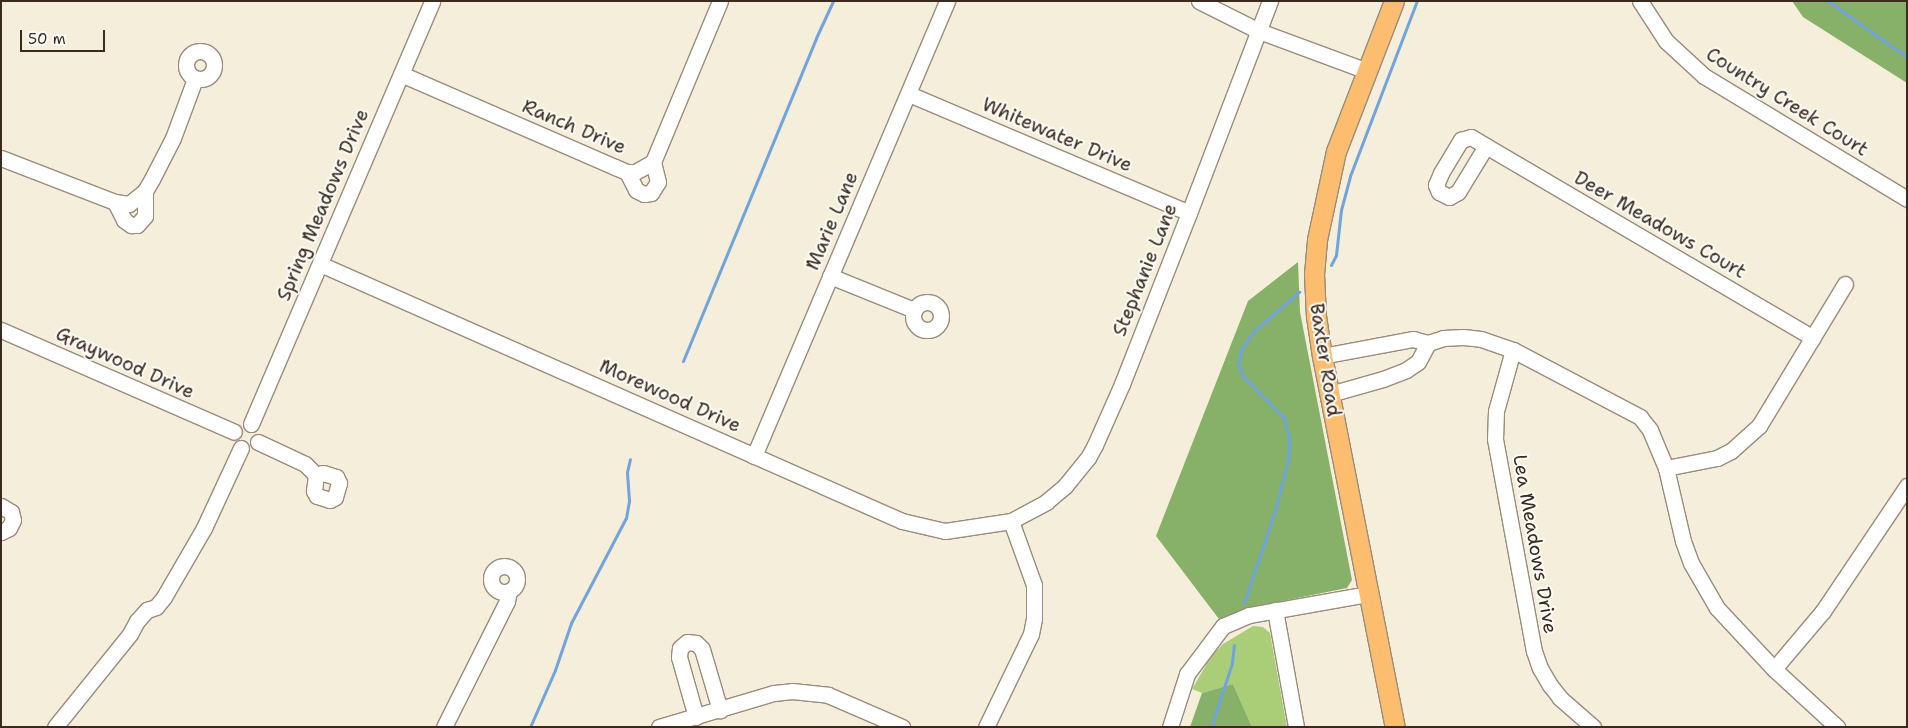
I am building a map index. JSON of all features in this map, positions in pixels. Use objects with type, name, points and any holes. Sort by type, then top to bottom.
[{"type":"main road","name":"Baxter Road","points":[[1394,1],[1336,151],[1317,240],[1314,274],[1316,316],[1322,356],[1395,727]]},
{"type":"street","name":"Spring Meadows Drive","points":[[251,424],[432,1]]},
{"type":"street","points":[[627,172],[636,190],[644,194],[651,193],[658,182],[653,162],[720,1]]},
{"type":"street","name":"Marie Lane","points":[[754,456],[909,94],[946,1]]},
{"type":"street","points":[[1199,1],[1259,31],[1367,71]]},
{"type":"street","name":"Stephanie Lane","points":[[1012,521],[1046,502],[1060,490],[1088,458],[1122,384],[1270,1]]},
{"type":"street","name":"Country Creek Court","points":[[1640,1],[1666,41],[1704,76],[1907,199]]},
{"type":"street","name":"Ranch Drive","points":[[401,74],[627,172],[642,170],[653,162]]},
{"type":"street","points":[[1,158],[116,202],[129,204],[145,191],[172,138],[195,79]]},
{"type":"street","name":"Whitewater Drive","points":[[909,94],[1189,214]]},
{"type":"street","name":"Deer Meadows Court","points":[[1486,146],[1814,338]]},
{"type":"street","points":[[116,202],[124,220],[131,225],[137,225],[145,216],[145,191]]},
{"type":"street","name":"Morewood Drive","points":[[320,264],[902,521],[945,531],[1012,521]]},
{"type":"street","points":[[830,276],[914,310]]},
{"type":"street","points":[[1666,468],[1717,458],[1744,441],[1759,426],[1845,284]]},
{"type":"street","name":"Graywood Drive","points":[[1,330],[234,432]]},
{"type":"street","points":[[1322,356],[1403,340],[1413,339],[1428,343],[1443,338],[1463,337],[1481,339],[1513,350],[1640,417],[1650,430],[1666,468],[1683,541],[1691,563],[1717,608],[1774,669],[1837,727]]},
{"type":"street","points":[[1330,394],[1383,379],[1406,370],[1418,362],[1428,343]]},
{"type":"street","name":"Lea Meadows Drive","points":[[1513,350],[1496,412],[1495,438],[1534,651],[1540,668],[1560,698],[1593,727]]},
{"type":"street","points":[[243,424],[251,424],[259,434],[258,442],[253,448],[241,448],[233,440],[234,432],[243,424]]},
{"type":"street","points":[[258,442],[305,464],[316,475]]},
{"type":"street","points":[[56,727],[130,634],[137,622],[147,610],[156,607],[164,597],[204,528],[241,448]]},
{"type":"street","points":[[1774,669],[1823,612],[1907,486]]},
{"type":"street","points":[[1,506],[11,512],[13,520],[9,528],[1,532]]},
{"type":"street","points":[[986,727],[1031,634],[1034,618],[1034,585],[1012,521]]},
{"type":"street","points":[[444,727],[507,601],[509,591]]},
{"type":"street","points":[[1170,727],[1187,674],[1223,626],[1249,615],[1368,594]]},
{"type":"street","points":[[1275,610],[1296,727]]},
{"type":"street","points":[[696,717],[679,657],[680,648],[687,642],[696,643],[702,649],[720,710]]},
{"type":"street","points":[[659,727],[774,693],[792,691],[828,695],[902,727]]},
{"type":"green space","points":[[1792,1],[1907,1],[1907,83],[1803,17]]},
{"type":"green space","points":[[1298,262],[1300,312],[1352,580],[1347,588],[1267,604],[1222,623],[1156,536],[1248,301]]},
{"type":"green space","points":[[1253,626],[1263,627],[1270,633],[1287,727],[1252,727],[1233,684],[1202,693],[1192,689],[1212,655],[1223,644]]},
{"type":"green space","points":[[1233,684],[1252,727],[1190,727],[1202,693]]},
{"type":"waterway","points":[[683,361],[833,1]]},
{"type":"waterway","points":[[1331,265],[1336,255],[1341,210],[1350,176],[1417,1]]},
{"type":"waterway","points":[[1828,1],[1907,57]]},
{"type":"waterway","points":[[1244,603],[1275,511],[1288,460],[1289,438],[1284,418],[1243,376],[1238,363],[1242,348],[1254,331],[1299,292]]},
{"type":"waterway","points":[[530,727],[555,670],[571,623],[626,518],[629,501],[627,472],[630,459]]},
{"type":"waterway","points":[[1211,727],[1232,663],[1234,645]]}]
